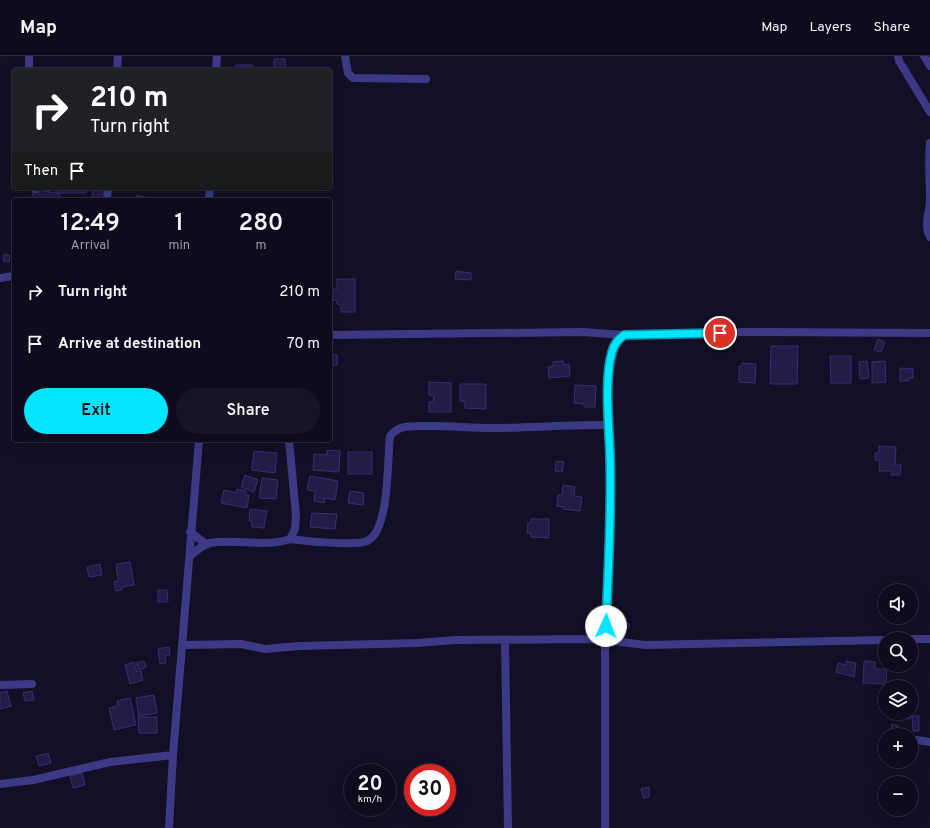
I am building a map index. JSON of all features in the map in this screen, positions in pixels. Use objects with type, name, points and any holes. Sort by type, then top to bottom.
[{"type":"street","points":[[29,56],[29,68]]},
{"type":"street","points":[[117,68],[118,56]]},
{"type":"street","points":[[216,68],[217,56]]},
{"type":"street","points":[[345,56],[348,73],[353,78],[426,79]]},
{"type":"street","points":[[898,56],[899,61],[930,112]]},
{"type":"street","points":[[924,56],[930,66]]},
{"type":"street","points":[[930,143],[928,175],[930,201],[926,223],[930,237]]},
{"type":"street","points":[[0,278],[12,276]]},
{"type":"street","points":[[332,335],[583,332],[624,335],[742,332],[930,333]]},
{"type":"street","points":[[605,828],[602,640],[606,626],[610,456],[608,425],[609,371],[612,352],[617,341],[624,335]]},
{"type":"street","points":[[190,556],[211,542],[284,542],[290,539],[325,543],[367,541],[374,534],[383,516],[388,444],[390,436],[395,430],[404,427],[494,428],[578,424],[608,425]]},
{"type":"street","points":[[169,828],[173,755],[183,645],[190,556],[190,532],[198,442]]},
{"type":"street","points":[[289,442],[296,515],[295,529],[290,539]]},
{"type":"street","points":[[190,532],[206,544]]},
{"type":"street","points":[[918,639],[930,639]]},
{"type":"street","points":[[183,645],[241,644],[265,649],[300,646],[417,643],[456,640],[602,640],[645,645],[878,640]]},
{"type":"street","points":[[505,640],[508,828]]},
{"type":"street","points":[[0,685],[32,684]]},
{"type":"street","points":[[918,740],[930,742]]},
{"type":"street","points":[[0,784],[33,780],[110,762],[173,755]]},
{"type":"building","points":[[274,59],[285,59],[285,68],[274,68]]},
{"type":"building","points":[[236,65],[253,65],[253,68],[236,68]]},
{"type":"building","points":[[40,190],[60,194],[59,198],[32,198],[33,192],[39,193]]},
{"type":"building","points":[[56,190],[87,190],[86,193],[56,193]]},
{"type":"building","points":[[93,190],[105,190],[104,198],[92,198]]},
{"type":"building","points":[[137,195],[145,197],[145,198],[136,198]]},
{"type":"building","points":[[4,254],[10,256],[9,262],[3,261]]},
{"type":"building","points":[[456,271],[471,273],[471,280],[455,279]]},
{"type":"building","points":[[337,279],[355,279],[355,312],[341,312],[341,305],[337,304],[336,300],[332,300],[332,289],[337,289]]},
{"type":"building","points":[[878,339],[885,342],[881,352],[874,350]]},
{"type":"building","points":[[771,346],[798,346],[797,384],[770,384]]},
{"type":"building","points":[[332,355],[337,355],[337,365],[332,366]]},
{"type":"building","points":[[830,356],[851,356],[851,383],[831,383]]},
{"type":"building","points":[[563,361],[564,365],[569,364],[570,376],[549,378],[548,367],[553,366],[553,362]]},
{"type":"building","points":[[867,361],[869,378],[860,379],[859,362]]},
{"type":"building","points":[[885,361],[886,382],[872,383],[872,362]]},
{"type":"building","points":[[742,363],[756,364],[755,383],[739,382],[739,366],[742,366]]},
{"type":"building","points":[[900,368],[913,369],[913,378],[909,378],[909,381],[900,381]]},
{"type":"building","points":[[429,382],[451,383],[451,412],[429,412],[429,402],[433,402],[434,396],[429,395]]},
{"type":"building","points":[[460,384],[486,384],[486,409],[465,408],[465,401],[460,401]]},
{"type":"building","points":[[575,385],[596,386],[595,407],[584,407],[584,404],[574,403]]},
{"type":"building","points":[[879,446],[896,447],[895,465],[901,465],[900,475],[891,475],[891,471],[879,471],[880,461],[875,460],[875,453],[879,453]]},
{"type":"building","points":[[327,450],[340,451],[339,472],[313,470],[314,454],[327,455]]},
{"type":"building","points":[[254,451],[277,453],[275,473],[252,470]]},
{"type":"building","points":[[348,452],[372,452],[372,474],[348,474]]},
{"type":"building","points":[[556,461],[564,462],[562,472],[555,471]]},
{"type":"building","points":[[245,475],[258,480],[254,492],[241,487]]},
{"type":"building","points":[[310,476],[338,481],[335,500],[325,498],[324,503],[314,501],[315,491],[307,490]]},
{"type":"building","points":[[262,478],[278,480],[276,499],[259,498]]},
{"type":"building","points":[[563,485],[575,487],[574,496],[582,497],[580,511],[563,509],[564,507],[557,506],[558,495],[562,495]]},
{"type":"building","points":[[237,489],[246,491],[246,495],[249,495],[247,508],[221,503],[224,490],[236,493]]},
{"type":"building","points":[[350,491],[364,493],[363,505],[348,503]]},
{"type":"building","points":[[250,509],[267,511],[264,528],[252,527],[252,521],[249,521]]},
{"type":"building","points":[[312,513],[337,514],[335,529],[310,527]]},
{"type":"building","points":[[531,519],[549,519],[549,538],[531,537],[531,533],[527,533],[528,523],[531,523]]},
{"type":"building","points":[[130,562],[134,585],[122,587],[122,590],[116,591],[114,582],[118,581],[116,564]]},
{"type":"building","points":[[100,564],[102,575],[89,577],[87,567]]},
{"type":"building","points":[[158,590],[167,590],[168,602],[158,602]]},
{"type":"building","points":[[620,618],[630,625],[626,630],[616,623]]},
{"type":"building","points":[[169,647],[170,655],[165,655],[166,663],[160,664],[158,649]]},
{"type":"building","points":[[144,661],[146,667],[139,670],[136,663]]},
{"type":"building","points":[[846,661],[856,663],[854,677],[836,672],[838,663],[846,665]]},
{"type":"building","points":[[864,661],[875,662],[875,669],[878,669],[878,672],[887,672],[886,680],[878,680],[878,684],[863,683]]},
{"type":"building","points":[[134,662],[137,672],[141,671],[143,680],[130,684],[125,665]]},
{"type":"building","points":[[7,691],[11,706],[0,709],[0,693]]},
{"type":"building","points":[[32,691],[34,700],[25,701],[23,693]]},
{"type":"building","points":[[154,695],[157,713],[139,716],[136,698]]},
{"type":"building","points":[[130,698],[136,725],[114,730],[109,708],[118,706],[117,701]]},
{"type":"building","points":[[919,716],[919,731],[918,728],[913,728],[912,720],[918,720]]},
{"type":"building","points":[[138,717],[157,717],[157,733],[139,733]]},
{"type":"building","points":[[892,724],[898,726],[898,728],[891,728]]},
{"type":"building","points":[[48,753],[51,763],[39,766],[36,756]]},
{"type":"building","points":[[82,773],[85,785],[73,788],[70,776]]},
{"type":"building","points":[[649,787],[649,797],[643,798],[641,789]]},
{"type":"route","points":[[606,626],[610,456],[608,425],[609,371],[612,352],[617,341],[624,335],[720,333]]}]
